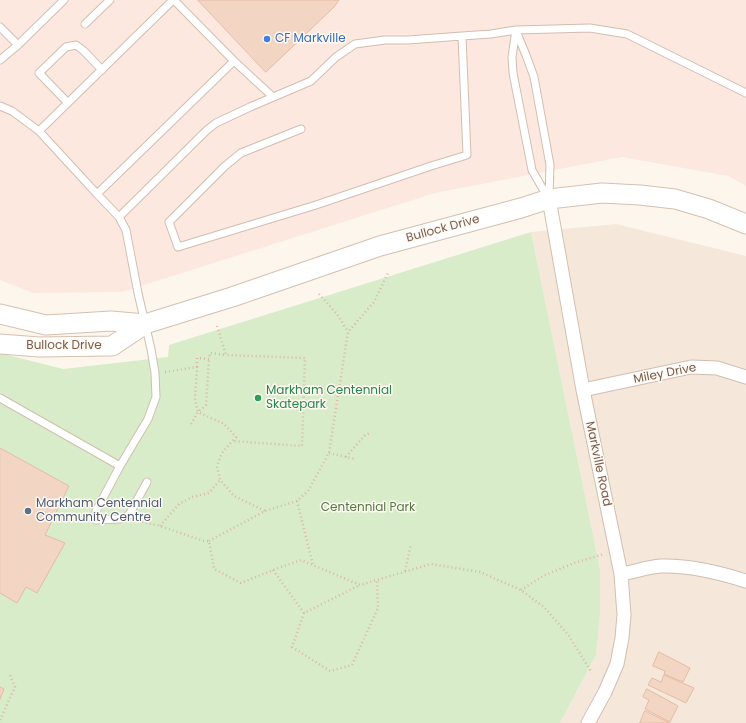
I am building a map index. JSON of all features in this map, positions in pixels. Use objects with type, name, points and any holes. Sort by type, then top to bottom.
[{"type":"street","name":"Bullock Drive","points":[[0,344],[39,347],[112,346],[145,324],[232,297],[380,246],[549,199],[602,193],[675,199],[708,209],[746,224]]},
{"type":"street","name":"Markville Road","points":[[549,199],[583,390],[621,574],[624,614],[617,664],[605,692],[588,723]]},
{"type":"street","name":"Bullock Drive","points":[[0,314],[46,326],[111,322],[145,324]]},
{"type":"street","name":"Miley Drive","points":[[583,390],[691,367],[717,368],[746,377]]},
{"type":"street","points":[[621,574],[660,566],[688,567],[722,573],[746,582]]},
{"type":"lane","points":[[0,60],[18,46],[64,0]]},
{"type":"lane","points":[[85,24],[110,0]]},
{"type":"lane","points":[[39,131],[174,0],[234,61],[273,97]]},
{"type":"lane","points":[[0,27],[18,46]]},
{"type":"lane","points":[[119,217],[207,130],[216,123],[311,81],[336,57],[356,44],[385,40],[408,40],[491,34],[516,30],[590,28],[627,34],[746,93]]},
{"type":"lane","points":[[516,30],[512,56],[513,73],[532,170],[549,199]]},
{"type":"lane","points":[[516,30],[534,77],[550,165],[549,199]]},
{"type":"lane","points":[[301,129],[241,153],[225,166],[170,222],[178,247],[316,205],[431,166],[468,156],[462,36]]},
{"type":"lane","points":[[68,103],[39,73],[66,47],[76,45],[84,51],[102,70]]},
{"type":"lane","points":[[97,194],[234,61]]},
{"type":"lane","points":[[0,106],[12,111],[39,131],[119,217],[126,230],[151,349],[155,373],[156,397],[148,419],[120,466],[96,511],[96,520],[120,519],[129,515],[147,482]]},
{"type":"lane","points":[[0,398],[120,466]]},
{"type":"path","points":[[136,521],[160,526],[204,541],[209,541],[265,511],[297,501],[308,491],[329,453],[348,332],[374,302],[388,273]]},
{"type":"path","points":[[320,294],[337,314],[348,332]]},
{"type":"path","points":[[217,326],[226,355]]},
{"type":"path","points":[[191,424],[198,412],[206,406],[210,353],[305,358],[302,446],[232,441]]},
{"type":"path","points":[[198,412],[195,400],[197,358],[209,359]]},
{"type":"path","points":[[155,373],[197,367],[197,369]]},
{"type":"path","points":[[198,412],[224,424],[236,437],[222,453],[217,466],[220,480],[234,496],[265,511]]},
{"type":"path","points":[[346,457],[365,435],[370,433]]},
{"type":"path","points":[[329,453],[354,459]]},
{"type":"path","points":[[160,526],[179,504],[192,497],[208,493],[220,480]]},
{"type":"path","points":[[297,501],[313,565]]},
{"type":"path","points":[[209,541],[214,568],[241,583],[301,560],[360,585]]},
{"type":"path","points":[[405,572],[411,544]]},
{"type":"path","points":[[521,590],[543,576],[574,563],[616,551]]},
{"type":"path","points":[[377,580],[378,608],[352,665],[330,670],[292,647],[304,613],[360,585],[431,564],[480,572],[521,590],[545,608],[569,636],[592,673]]},
{"type":"path","points":[[273,570],[304,613]]},
{"type":"path","points":[[0,720],[15,688],[9,673]]},
{"type":"shaded area","points":[[0,0],[746,0],[746,186],[728,176],[622,157],[435,193],[122,292],[33,293],[0,280]]},
{"type":"shaded area","points":[[616,224],[746,256],[746,723],[560,723],[596,655],[600,569],[531,232]]},
{"type":"green space","name":"Centennial Park","points":[[531,232],[600,569],[600,612],[596,655],[560,723],[0,723],[0,353],[63,369],[168,357],[169,345]]},
{"type":"building","name":"CF Markville","points":[[198,0],[339,0],[334,7],[266,72]]},
{"type":"building","name":"Markham Centennial Community Centre","points":[[0,448],[69,486],[45,535],[65,543],[37,593],[26,587],[17,603],[0,593]]},
{"type":"building","points":[[659,652],[690,668],[683,682],[664,674],[665,671],[653,666]]},
{"type":"building","points":[[664,675],[694,688],[686,703],[648,685],[652,678],[661,682]]},
{"type":"building","points":[[0,687],[4,689],[0,699]]},
{"type":"building","points":[[647,689],[678,706],[670,722],[645,709],[649,700],[643,697]]},
{"type":"building","points":[[645,711],[670,723],[640,723]]},
{"type":"place","name":"CF Markville","points":[[267,39]]},
{"type":"place","name":"Markham Centennial Skatepark","points":[[258,398]]},
{"type":"place","name":"Markham Centennial Community Centre","points":[[28,511]]}]
